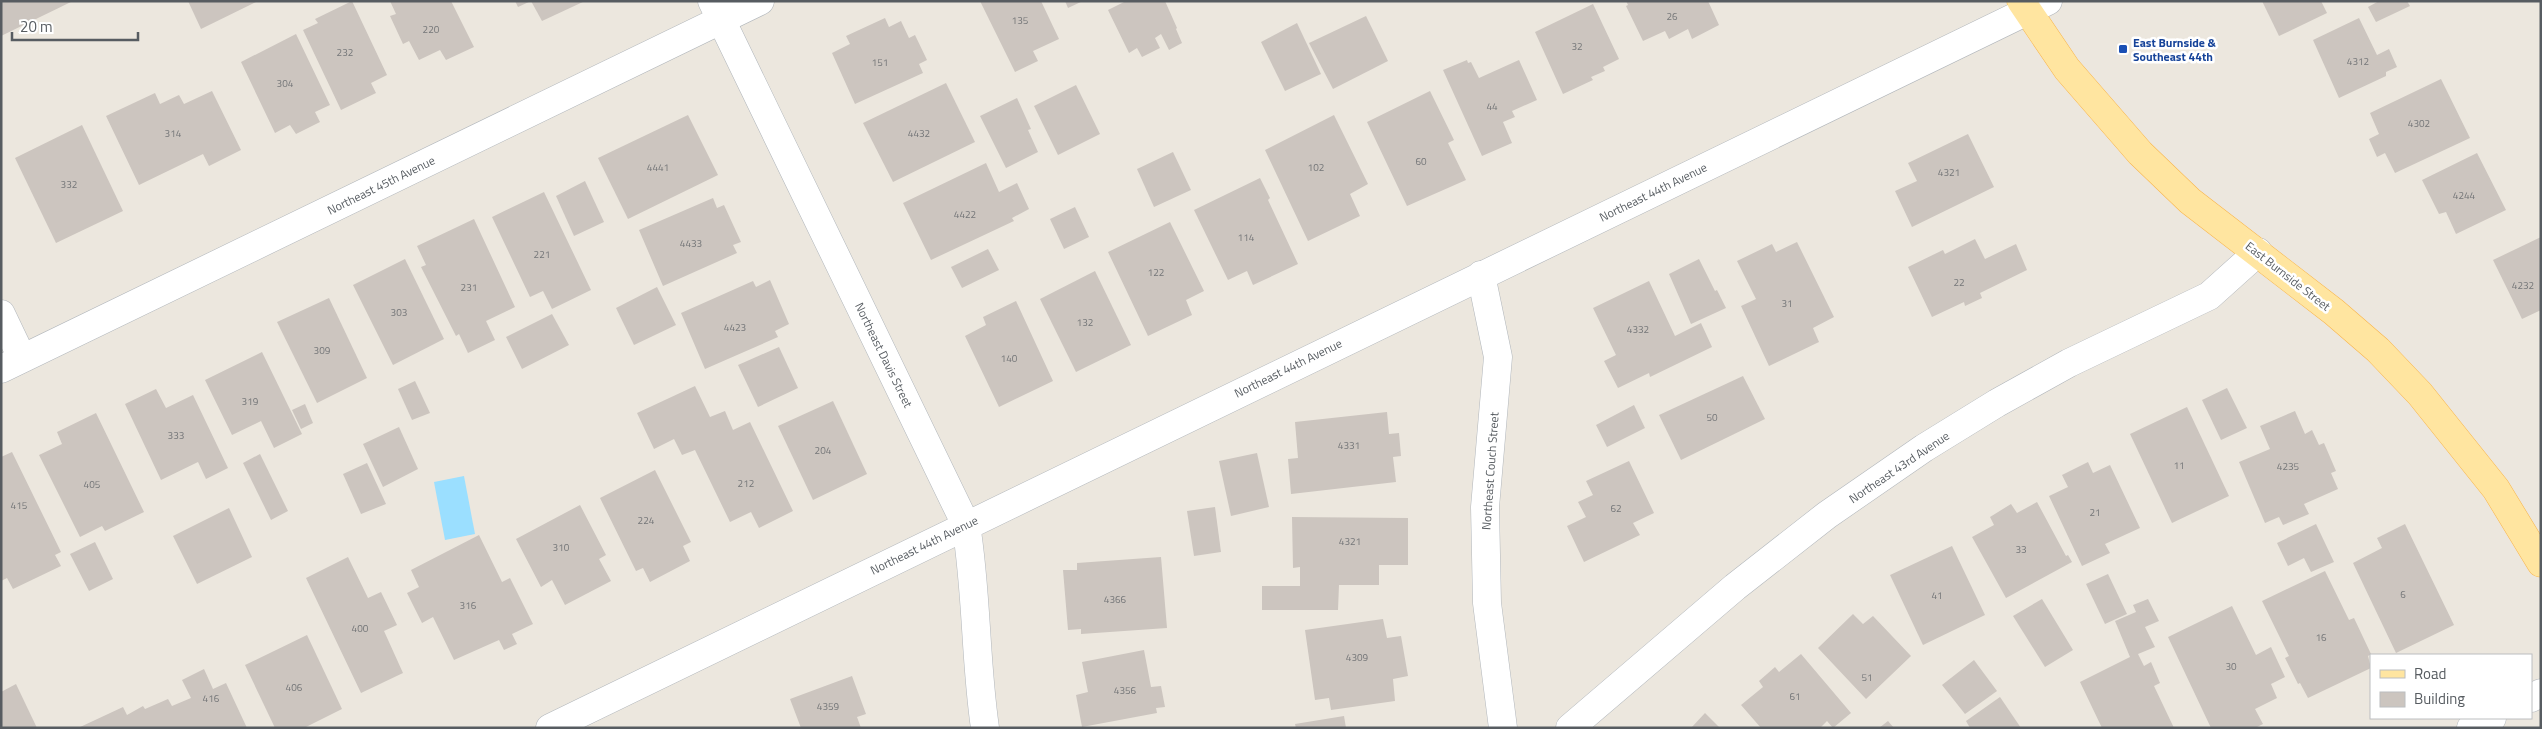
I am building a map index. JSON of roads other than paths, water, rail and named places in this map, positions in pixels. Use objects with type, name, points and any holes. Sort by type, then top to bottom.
[{"type":"main road","name":"East Burnside Street","points":[[2033,5],[2067,69],[2140,153],[2190,201],[2258,252],[2378,350],[2420,394],[2496,489],[2541,563]]},
{"type":"street","name":"Northeast 45th Avenue","points":[[12,363],[717,11],[760,1]]},
{"type":"street","name":"Northeast 44th Avenue","points":[[550,728],[2033,5]]},
{"type":"street","name":"Northeast Davis Street","points":[[717,11],[966,525],[973,570],[975,634],[985,728]]},
{"type":"street","name":"Northeast 43rd Avenue","points":[[1570,728],[1728,593],[1827,515],[1924,448],[1997,403],[2070,363],[2209,296],[2258,252]]},
{"type":"street","name":"Northeast Couch Street","points":[[1481,274],[1498,357],[1486,526],[1487,602],[1503,728]]},
{"type":"street","points":[[1,314],[12,363]]},
{"type":"street","points":[[2471,728],[2490,719]]},
{"type":"water","points":[[464,476],[475,534],[445,540],[434,482]]},
{"type":"place","name":"East Burnside & Southeast 44th","points":[[2123,49]]}]
